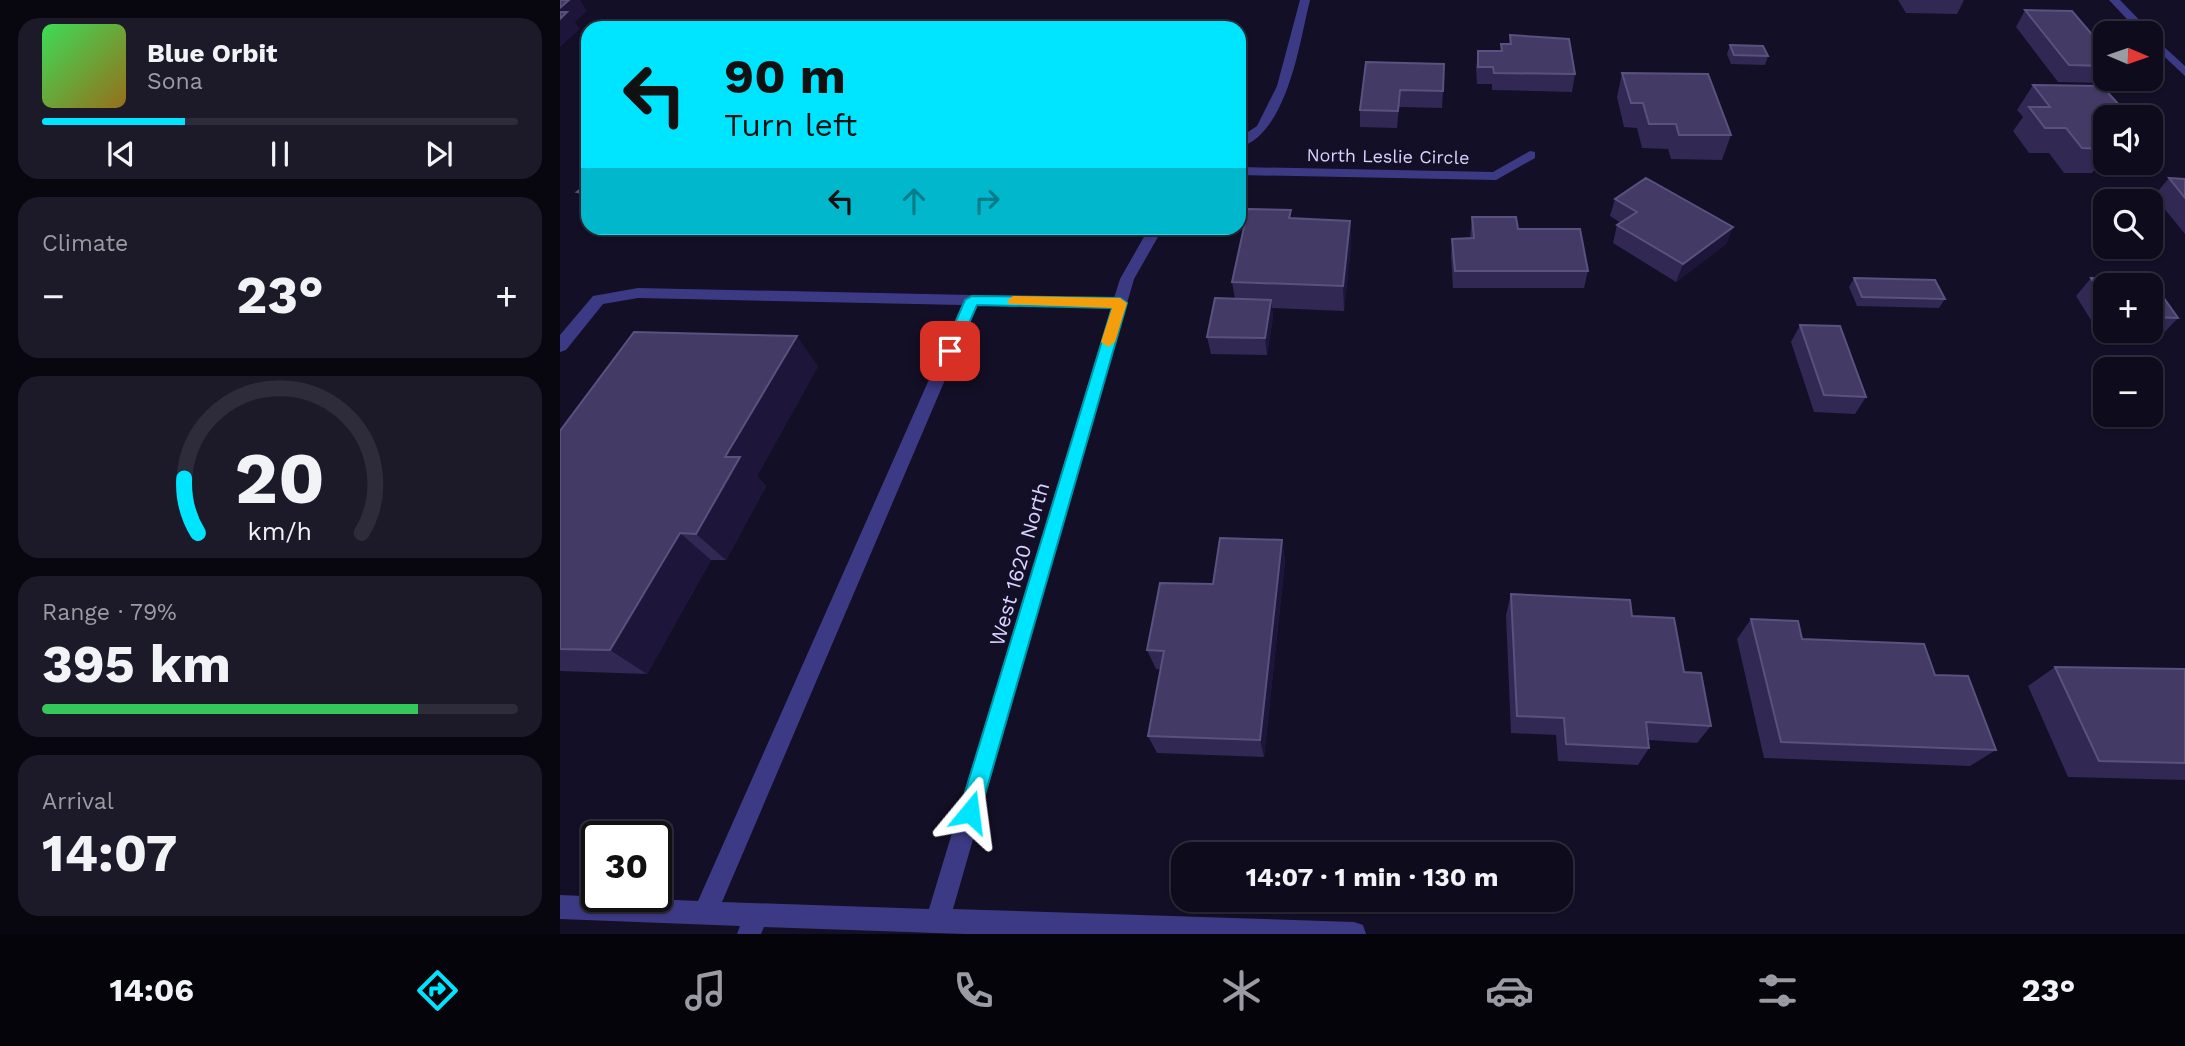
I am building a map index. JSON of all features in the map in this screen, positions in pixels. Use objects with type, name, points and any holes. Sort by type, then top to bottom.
[{"type":"street","points":[[1246,138],[1262,128],[1283,86],[1306,0]]},
{"type":"street","points":[[2114,0],[2134,21]]},
{"type":"street","points":[[2163,50],[2185,73]]},
{"type":"street","name":"North Leslie Circle","points":[[1246,171],[1496,176],[1530,155]]},
{"type":"street","name":"West 1620 North","points":[[938,919],[1127,279],[1152,235]]},
{"type":"street","points":[[560,346],[598,300],[638,293],[1120,303]]},
{"type":"street","points":[[704,914],[972,300]]},
{"type":"street","points":[[560,907],[704,914],[753,925],[938,919],[1354,934]]},
{"type":"building","points":[[560,0],[569,0],[560,8]]},
{"type":"building","points":[[2025,10],[2072,11],[2093,36],[2093,66],[2069,65]]},
{"type":"building","points":[[1510,35],[1569,39],[1575,74],[1494,73],[1493,67],[1478,67],[1478,51],[1502,51],[1501,44],[1511,44]]},
{"type":"building","points":[[1730,45],[1763,46],[1768,56],[1734,55]]},
{"type":"building","points":[[1366,62],[1444,64],[1443,91],[1400,90],[1398,111],[1360,110]]},
{"type":"building","points":[[1622,73],[1708,74],[1731,135],[1679,135],[1676,124],[1649,124],[1643,103],[1631,103]]},
{"type":"building","points":[[2033,85],[2093,86],[2093,91],[2107,91],[2119,105],[2093,105],[2093,148],[2082,148],[2066,128],[2045,128],[2029,107],[2050,107]]},
{"type":"building","points":[[1646,178],[1733,227],[1683,264],[1617,225],[1637,212],[1615,199]]},
{"type":"building","points":[[2169,178],[2185,179],[2185,198]]},
{"type":"building","points":[[1248,209],[1291,210],[1289,218],[1350,221],[1343,286],[1232,282],[1242,235],[1246,235]]},
{"type":"building","points":[[1472,217],[1516,217],[1518,229],[1580,229],[1588,271],[1455,271],[1452,239],[1474,238]]},
{"type":"building","points":[[1854,278],[1935,280],[1945,299],[1862,297]]},
{"type":"building","points":[[2163,297],[2178,318],[2163,317]]},
{"type":"building","points":[[1215,298],[1271,300],[1265,338],[1207,337]]},
{"type":"building","points":[[1800,325],[1840,326],[1866,397],[1824,395]]},
{"type":"building","points":[[634,332],[797,336],[725,457],[740,457],[696,534],[680,533],[610,650],[560,649],[560,431]]},
{"type":"building","points":[[1220,538],[1282,540],[1260,740],[1148,736],[1164,651],[1147,650],[1160,583],[1213,584]]},
{"type":"building","points":[[1511,594],[1630,600],[1632,616],[1674,618],[1684,672],[1701,673],[1711,726],[1646,722],[1649,748],[1566,744],[1564,718],[1517,716]]},
{"type":"building","points":[[1751,619],[1798,621],[1802,639],[1924,644],[1935,675],[1968,676],[1996,750],[1781,742]]},
{"type":"building","points":[[2055,667],[2185,669],[2185,763],[2099,761]]},
{"type":"slow traffic","points":[[1013,301],[1120,303],[1108,342]]},
{"type":"route","points":[[950,351],[972,300],[1120,303],[970,812]]}]
